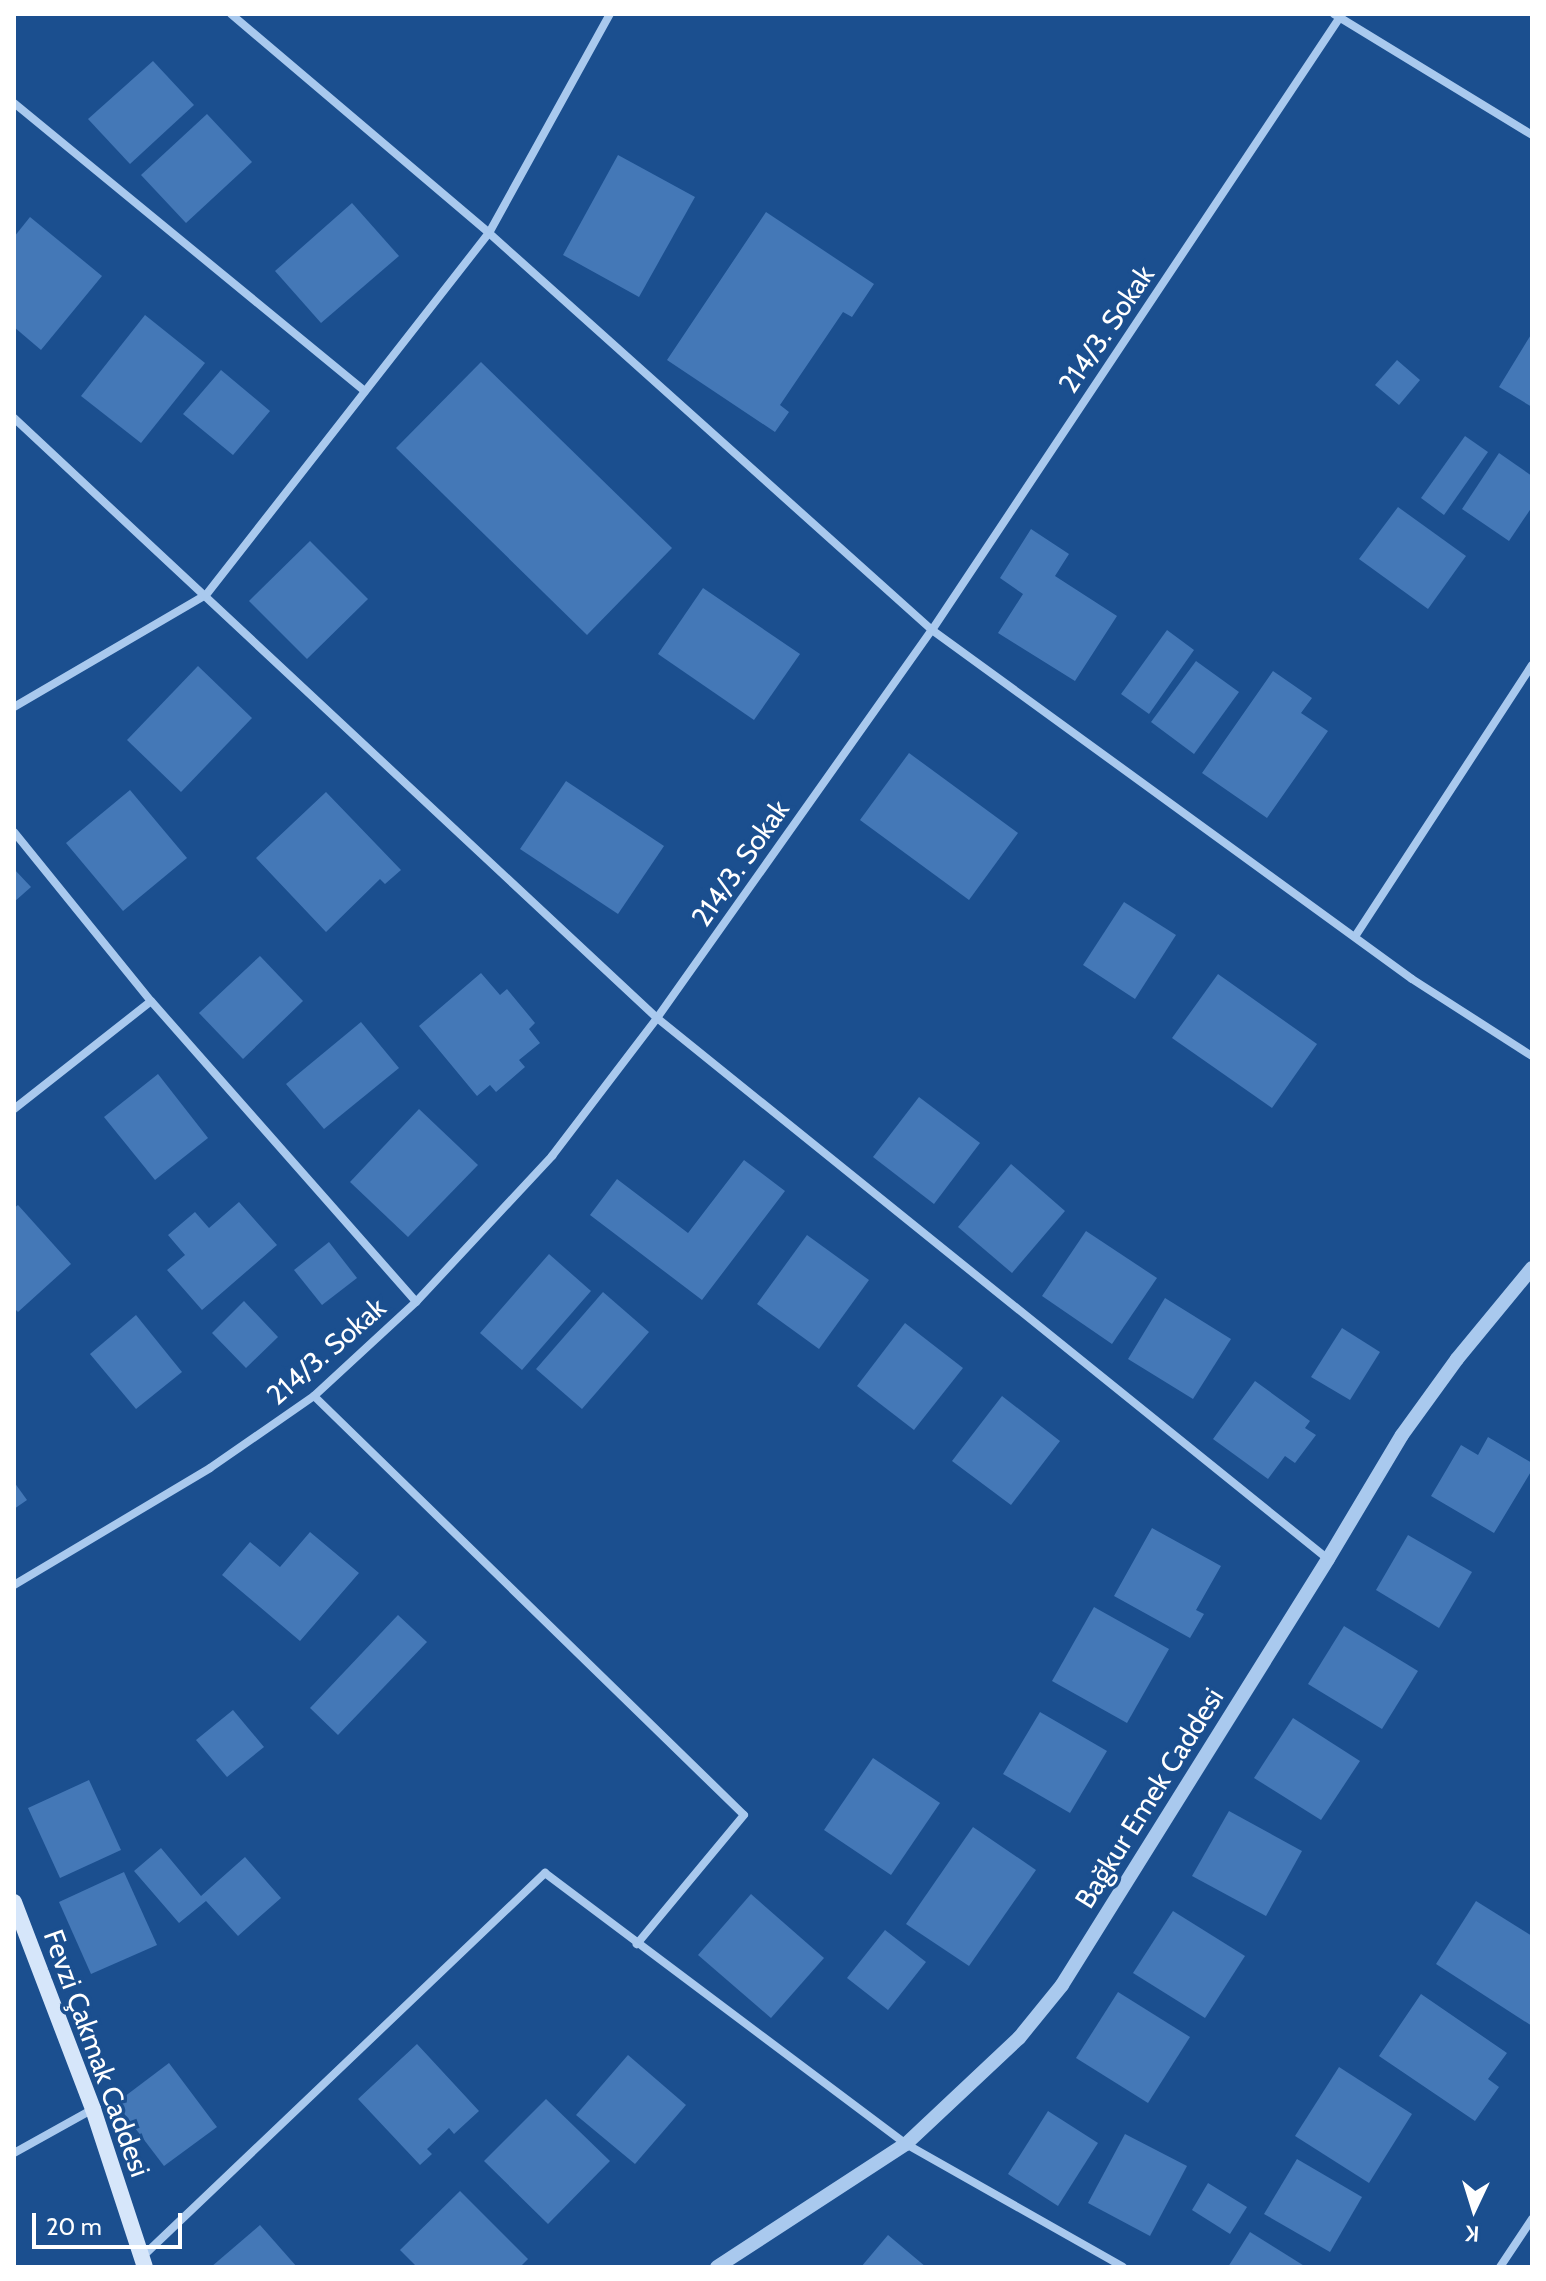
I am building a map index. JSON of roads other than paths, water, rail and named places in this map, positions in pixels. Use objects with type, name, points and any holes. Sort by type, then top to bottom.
[{"type":"main road","name":"Fevzi Çakmak Caddesi","points":[[14,1902],[93,2109],[143,2262]]},
{"type":"street","points":[[231,14],[489,233],[932,630],[1356,935],[1412,979],[1532,1056]]},
{"type":"street","points":[[14,707],[206,595],[489,233],[610,14]]},
{"type":"street","points":[[1339,15],[1532,135]]},
{"type":"street","name":"214/3. Sokak","points":[[14,1585],[210,1468],[314,1396],[416,1302],[552,1156],[657,1018],[932,630],[1339,15]]},
{"type":"street","points":[[14,103],[365,391]]},
{"type":"street","points":[[14,418],[657,1018],[1328,1559]]},
{"type":"street","points":[[1356,935],[1532,665]]},
{"type":"street","points":[[14,832],[151,1001],[416,1302]]},
{"type":"street","points":[[14,1109],[151,1001]]},
{"type":"street","name":"Bağkur Emek Caddesi","points":[[717,2267],[906,2144],[1019,2038],[1062,1985],[1402,1435],[1457,1359],[1532,1268]]},
{"type":"street","points":[[314,1396],[744,1815],[637,1944]]},
{"type":"street","points":[[143,2262],[545,1873],[906,2144],[1123,2267]]},
{"type":"street","points":[[14,2153],[93,2109]]},
{"type":"street","points":[[1500,2267],[1532,2219]]}]
